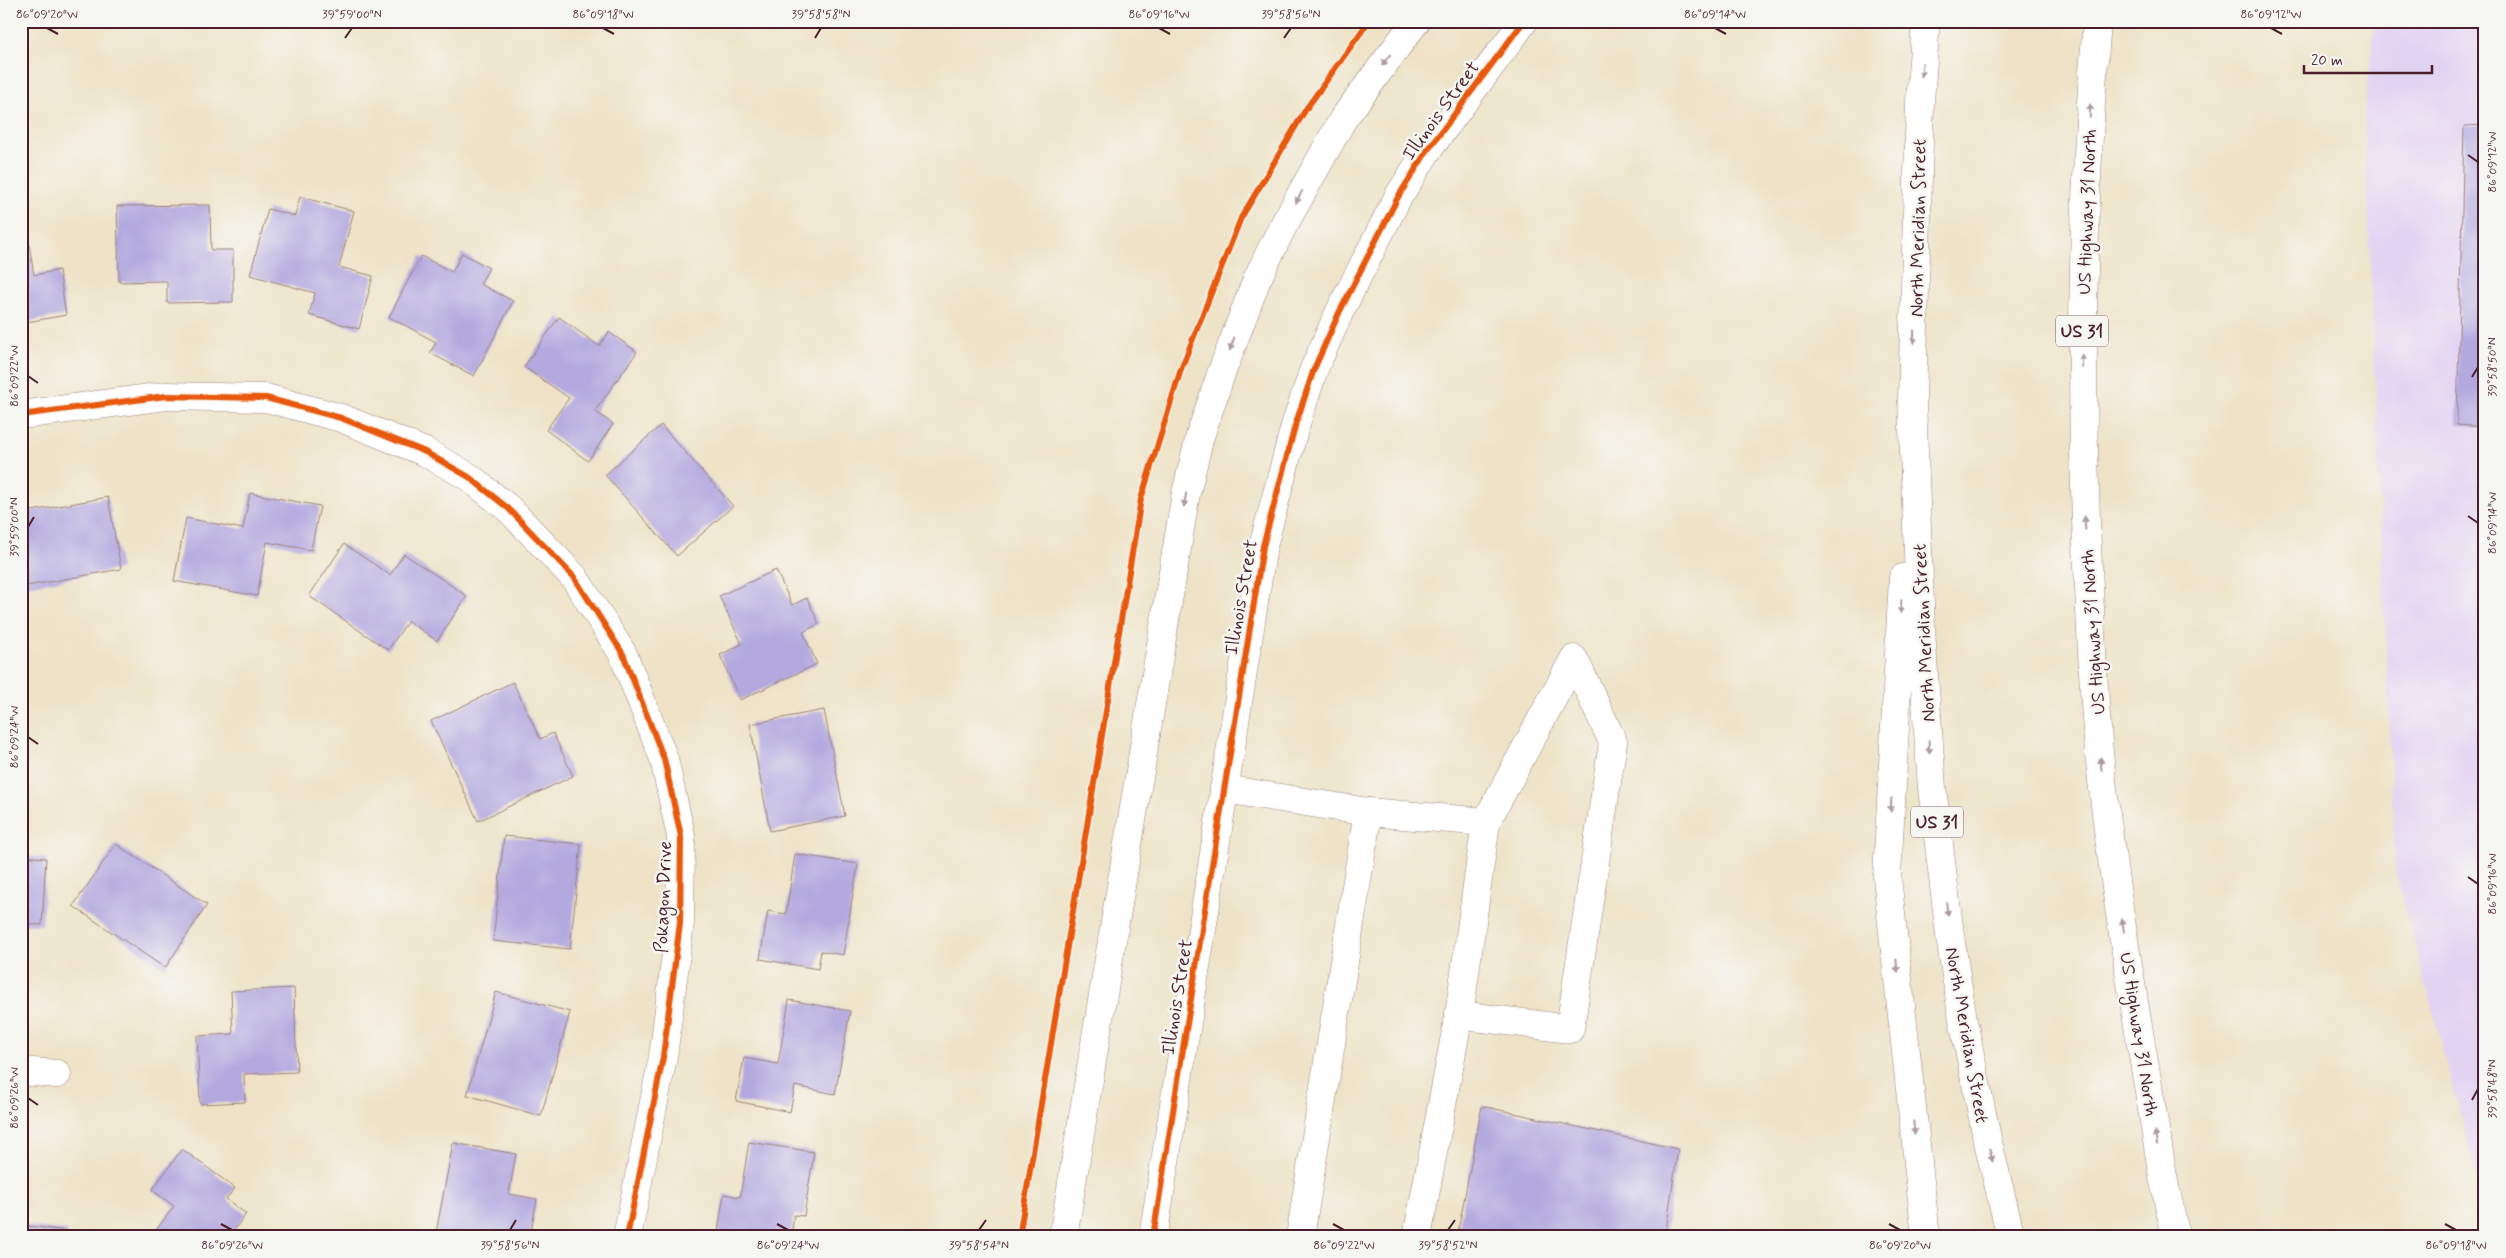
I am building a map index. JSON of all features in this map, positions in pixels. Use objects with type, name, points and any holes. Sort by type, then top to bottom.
[{"type":"main road","points":[[1063,1237],[1186,493],[1200,436],[1239,325],[1281,230],[1343,119],[1416,21]]},
{"type":"main road","name":"Illinois Street","points":[[1153,1237],[1263,546],[1292,435],[1314,368],[1364,260],[1398,197],[1427,151],[1524,21]]},
{"type":"main road","name":"North Meridian Street","points":[[1926,21],[1920,101],[1912,401],[1921,630],[1935,807],[1963,1020],[1987,1138],[2011,1237]]},
{"type":"main road","name":"US Highway 31 North","points":[[2097,21],[2090,102],[2082,304],[2084,488],[2092,642],[2104,795],[2163,1178],[2176,1237]]},
{"type":"main road","name":"Pokagon Drive","points":[[21,415],[166,396],[266,398],[341,418],[425,452],[468,477],[509,509],[574,577],[623,654],[664,759],[681,836],[680,923],[663,1057],[626,1237]]},
{"type":"main road","points":[[1912,401],[1887,877],[1926,1237]]},
{"type":"main road","points":[[1417,1237],[1459,1015],[1486,822],[1574,659],[1612,742],[1570,1029],[1459,1015]]},
{"type":"main road","points":[[1224,789],[1368,812],[1486,822]]},
{"type":"main road","points":[[1300,1237],[1368,812]]},
{"type":"main road","points":[[21,1071],[56,1074]]},
{"type":"main road","points":[[2163,1178],[2193,1237]]},
{"type":"shaded area","points":[[2375,21],[2485,21],[2485,1208],[2395,869],[2364,113]]},
{"type":"building","points":[[2485,125],[2485,427],[2457,425],[2464,126]]},
{"type":"building","points":[[300,197],[354,211],[339,267],[373,276],[359,329],[309,315],[315,293],[250,275],[268,209],[295,216]]},
{"type":"building","points":[[210,205],[211,250],[233,250],[233,302],[167,303],[167,281],[119,282],[117,206]]},
{"type":"building","points":[[21,213],[24,213],[34,275],[59,270],[66,315],[21,323]]},
{"type":"building","points":[[462,253],[489,268],[480,284],[513,301],[474,376],[430,353],[436,342],[389,317],[421,256],[452,272]]},
{"type":"building","points":[[559,317],[599,346],[609,332],[637,352],[595,411],[613,424],[588,461],[546,430],[569,398],[524,367]]},
{"type":"building","points":[[661,425],[733,506],[677,556],[605,475]]},
{"type":"building","points":[[250,493],[320,506],[311,550],[267,542],[257,596],[174,581],[186,518],[243,529]]},
{"type":"building","points":[[108,497],[121,569],[21,587],[21,513]]},
{"type":"building","points":[[344,544],[390,575],[404,554],[467,596],[437,641],[408,621],[388,650],[309,596]]},
{"type":"building","points":[[776,570],[792,605],[807,598],[819,624],[803,632],[817,664],[740,700],[720,655],[742,644],[719,596]]},
{"type":"building","points":[[513,682],[540,739],[553,733],[573,776],[478,821],[431,721]]},
{"type":"building","points":[[824,710],[845,816],[770,831],[750,724]]},
{"type":"building","points":[[504,836],[581,844],[570,949],[493,941]]},
{"type":"building","points":[[116,844],[207,905],[165,968],[73,906]]},
{"type":"building","points":[[795,854],[858,864],[843,955],[821,951],[818,969],[760,959],[768,911],[786,914]]},
{"type":"building","points":[[21,856],[46,858],[42,925],[21,924]]},
{"type":"building","points":[[294,988],[297,1072],[244,1074],[245,1102],[200,1104],[197,1036],[233,1034],[231,991]]},
{"type":"building","points":[[496,992],[570,1012],[541,1116],[467,1095]]},
{"type":"building","points":[[789,1000],[850,1011],[835,1094],[795,1086],[790,1112],[736,1101],[744,1058],[778,1064]]},
{"type":"building","points":[[1482,1106],[1678,1149],[1665,1237],[1457,1237]]},
{"type":"building","points":[[749,1142],[814,1152],[804,1216],[794,1215],[791,1237],[717,1237],[724,1194],[740,1197]]},
{"type":"building","points":[[453,1143],[516,1154],[509,1194],[537,1199],[530,1237],[458,1237],[436,1233]]},
{"type":"building","points":[[182,1149],[235,1188],[226,1199],[246,1214],[229,1237],[151,1237],[174,1206],[152,1190]]},
{"type":"building","points":[[21,1225],[67,1231],[67,1237],[21,1237]]},
{"type":"cycle path","points":[[1019,1237],[1141,499],[1181,369],[1241,218],[1306,109],[1369,21]]},
{"type":"cycle path","points":[[1153,1237],[1263,546],[1295,426],[1314,369],[1339,313],[1398,197],[1427,151],[1524,21]]},
{"type":"cycle path","points":[[21,415],[166,396],[266,398],[341,418],[425,452],[469,477],[509,509],[574,577],[623,654],[664,759],[681,836],[680,923],[663,1057],[627,1237]]}]
